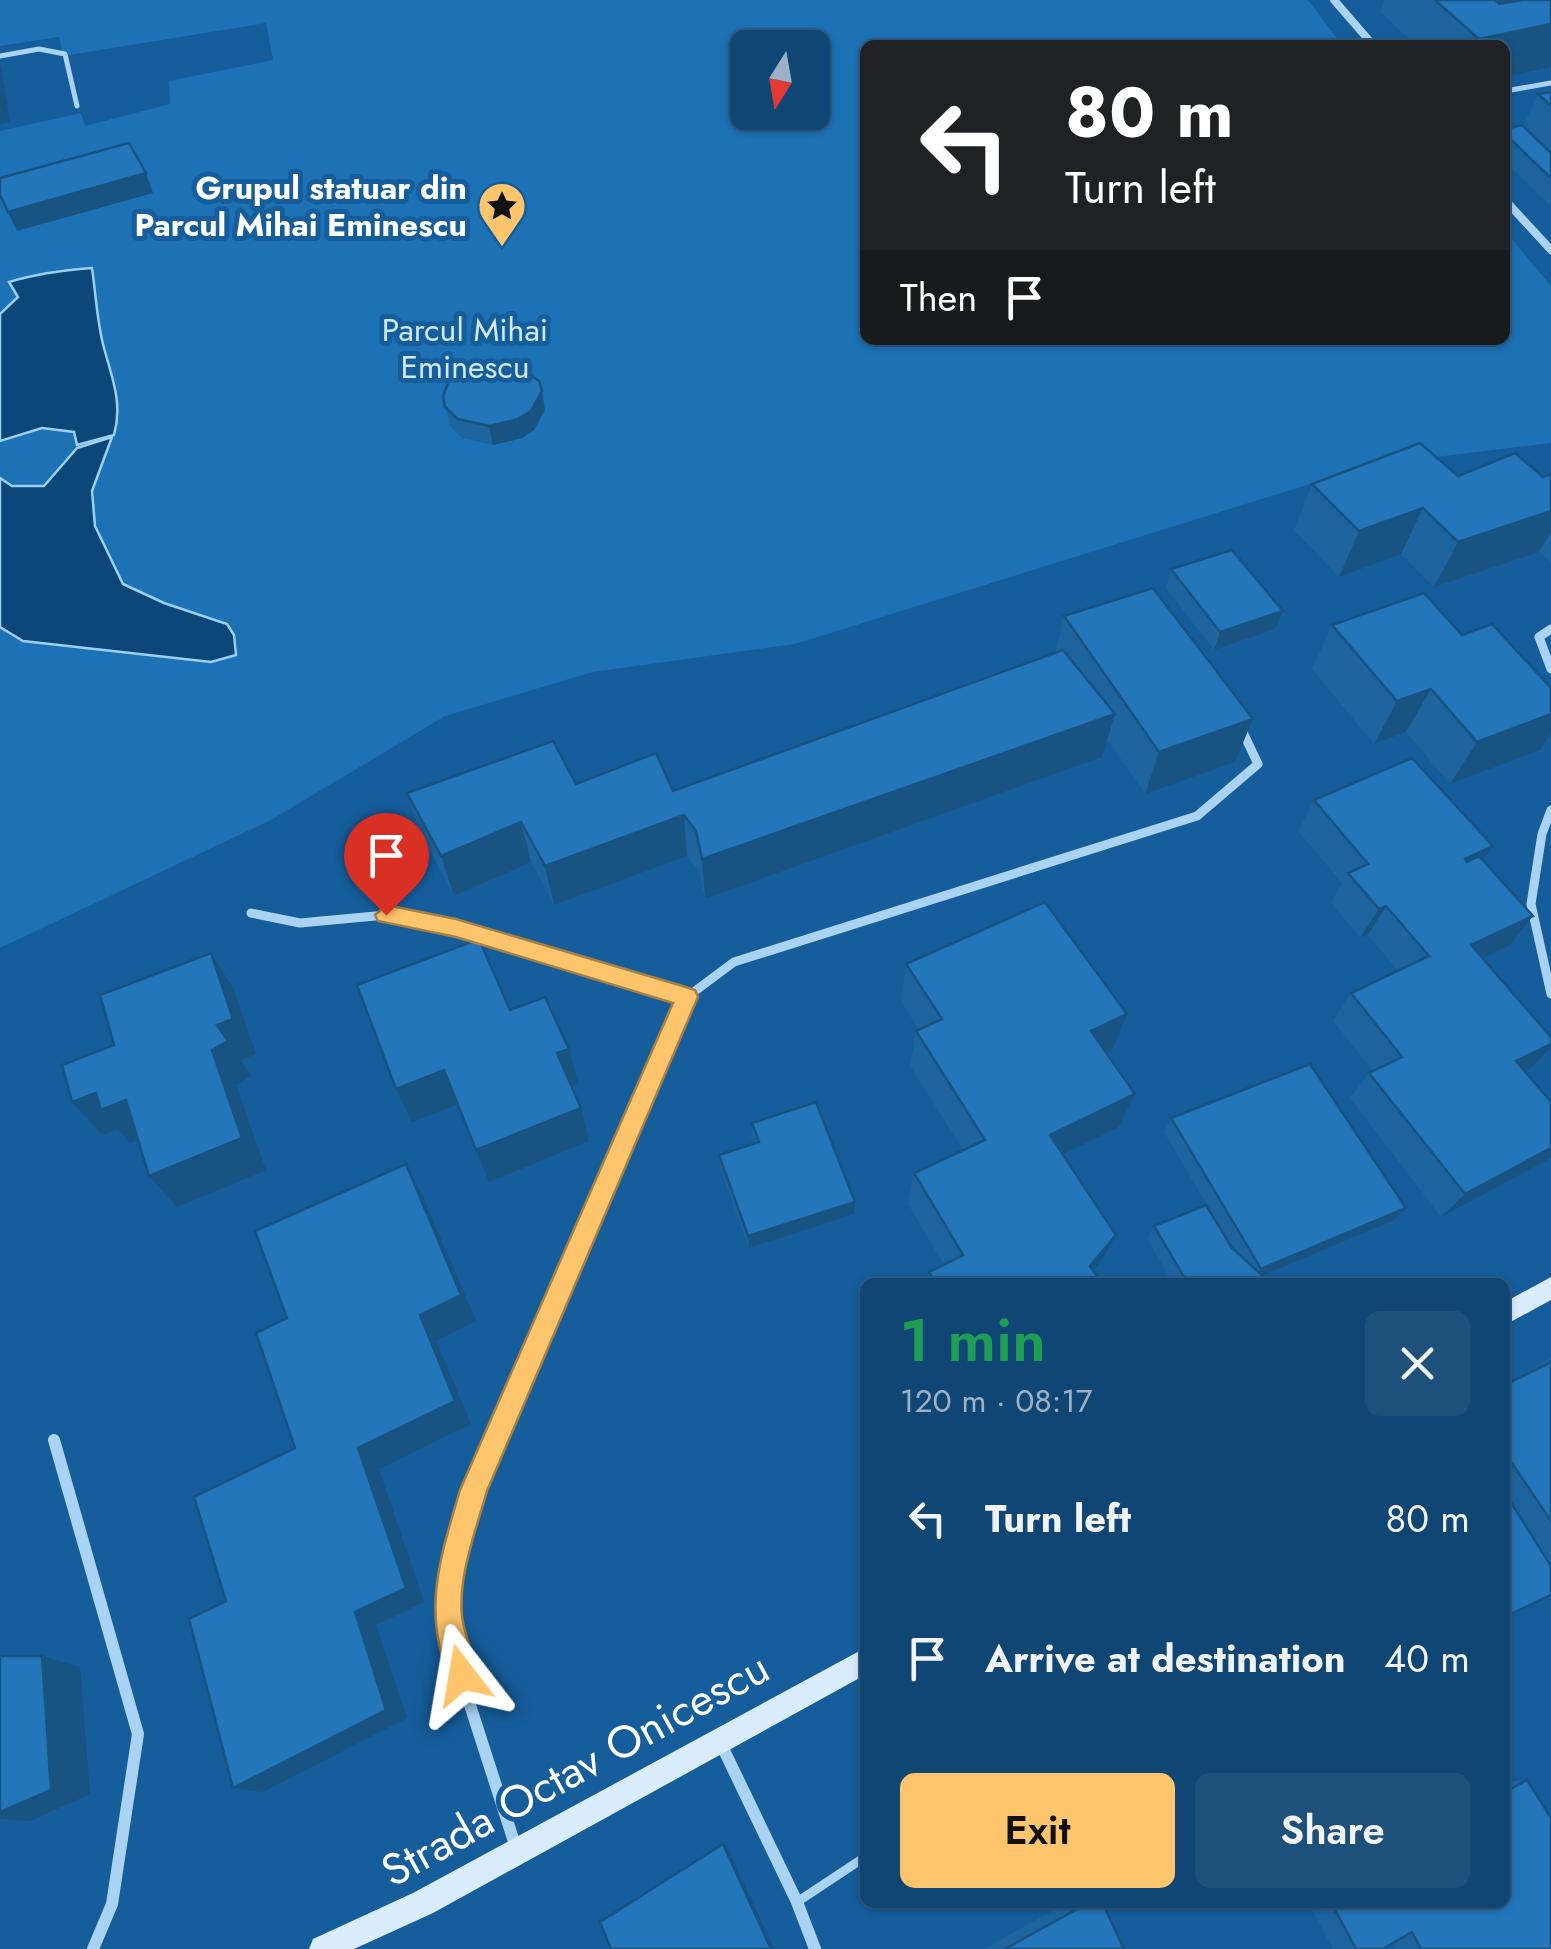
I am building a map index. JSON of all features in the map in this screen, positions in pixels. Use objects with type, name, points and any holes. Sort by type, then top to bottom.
[{"type":"street","points":[[1334,0],[1368,40]]},
{"type":"street","points":[[1510,205],[1551,250]]},
{"type":"street","points":[[1551,629],[1539,637],[1551,670]]},
{"type":"street","points":[[517,1852],[470,1706],[447,1615],[454,1560],[474,1490],[686,997],[734,962],[1197,816],[1258,764],[1233,710]]},
{"type":"street","points":[[1551,810],[1542,834],[1530,904],[1551,994]]},
{"type":"street","points":[[251,912],[300,923],[386,915],[456,928],[686,997]]},
{"type":"street","points":[[1510,1311],[1551,1288]]},
{"type":"street","points":[[54,1440],[138,1734],[112,1904],[94,1949]]},
{"type":"street","name":"Strada Octav Onicescu","points":[[323,1949],[422,1903],[860,1663]]},
{"type":"street","points":[[718,1738],[816,1949]]},
{"type":"lane","points":[[0,56],[39,49],[65,54],[77,106]]},
{"type":"lane","points":[[1510,90],[1551,82]]},
{"type":"lane","points":[[797,1902],[860,1859]]},
{"type":"green space","name":"Parcul Mihai Eminescu","points":[[0,0],[1308,0],[1338,40],[860,40],[860,345],[1510,345],[1510,237],[1551,286],[1551,443],[1371,465],[795,644],[593,672],[445,716],[271,820],[0,948],[0,131],[81,113],[85,126],[170,104],[169,81],[273,60],[266,23],[63,56],[59,37],[0,46]]},
{"type":"shaded area","points":[[92,268],[100,329],[117,401],[114,435],[77,445],[74,432],[42,428],[0,441],[0,314],[18,297],[9,282]]},
{"type":"shaded area","points":[[112,437],[92,491],[95,526],[123,584],[164,603],[227,624],[234,635],[236,655],[211,662],[23,641],[0,627],[0,478],[12,486],[44,486],[77,448]]},
{"type":"building","points":[[1435,0],[1495,0],[1499,4],[1551,0],[1551,24],[1479,39]]},
{"type":"building","points":[[1551,92],[1551,106],[1538,94]]},
{"type":"building","points":[[1522,125],[1551,153],[1551,178],[1510,139],[1510,128]]},
{"type":"building","points":[[129,143],[146,173],[8,212],[0,195],[0,178]]},
{"type":"building","points":[[483,363],[516,365],[539,381],[542,391],[531,411],[518,419],[489,426],[458,419],[445,407],[443,396],[448,383],[467,368]]},
{"type":"building","points":[[1420,443],[1458,476],[1515,453],[1543,477],[1551,474],[1551,511],[1458,542],[1423,508],[1359,531],[1312,484]]},
{"type":"building","points":[[1232,550],[1283,611],[1220,632],[1171,569]]},
{"type":"building","points":[[1153,588],[1253,719],[1159,752],[1064,616]]},
{"type":"building","points":[[1424,593],[1462,635],[1492,624],[1551,688],[1551,714],[1477,742],[1431,689],[1397,701],[1332,625]]},
{"type":"building","points":[[1063,650],[1115,714],[702,859],[696,831],[684,815],[545,866],[521,822],[441,856],[407,793],[553,741],[576,784],[656,753],[673,791]]},
{"type":"building","points":[[1412,758],[1493,846],[1465,859],[1467,862],[1479,856],[1533,916],[1471,945],[1551,1037],[1551,1044],[1516,1061],[1551,1102],[1551,1148],[1465,1194],[1369,1073],[1402,1057],[1351,993],[1429,956],[1386,906],[1379,909],[1348,873],[1368,864],[1314,800]]},
{"type":"building","points":[[1045,902],[1127,1014],[1091,1031],[1135,1094],[1050,1135],[1116,1235],[1090,1266],[1098,1278],[933,1278],[929,1272],[963,1255],[914,1173],[985,1140],[916,1031],[942,1019],[906,964]]},
{"type":"building","points":[[479,939],[510,1010],[545,997],[569,1049],[557,1053],[581,1108],[476,1150],[444,1070],[396,1089],[357,985]]},
{"type":"building","points":[[211,953],[233,1019],[217,1025],[228,1041],[212,1050],[242,1138],[149,1176],[126,1100],[101,1110],[96,1093],[72,1102],[62,1065],[114,1045],[100,995]]},
{"type":"building","points":[[1310,1064],[1406,1208],[1261,1269],[1171,1118]]},
{"type":"building","points":[[816,1102],[855,1202],[748,1236],[719,1155],[759,1142],[752,1123]]},
{"type":"building","points":[[406,1164],[461,1295],[420,1315],[455,1401],[358,1448],[406,1588],[355,1612],[386,1710],[233,1788],[189,1619],[226,1601],[194,1497],[295,1448],[256,1333],[287,1318],[255,1231]]},
{"type":"building","points":[[1206,1205],[1232,1248],[1265,1278],[1185,1278],[1154,1226]]},
{"type":"building","points":[[1551,1362],[1551,1521],[1510,1460],[1510,1382]]},
{"type":"building","points":[[1510,1501],[1551,1566],[1551,1595],[1511,1614]]},
{"type":"building","points":[[0,1656],[42,1656],[51,1790],[0,1812]]},
{"type":"building","points":[[1527,1780],[1551,1818],[1551,1949],[1421,1949],[1412,1932],[1383,1949],[1356,1949],[1334,1908],[1510,1908],[1510,1789]]},
{"type":"building","points":[[723,1844],[771,1949],[611,1949],[600,1922]]},
{"type":"building","points":[[1079,1908],[1105,1908],[1124,1949],[1005,1949]]},
{"type":"place","name":"Grupul statuar din Parcul Mihai Eminescu","points":[[502,248]]},
{"type":"route","points":[[386,915],[456,928],[686,997],[474,1490],[454,1560],[447,1615],[462,1675]]}]
